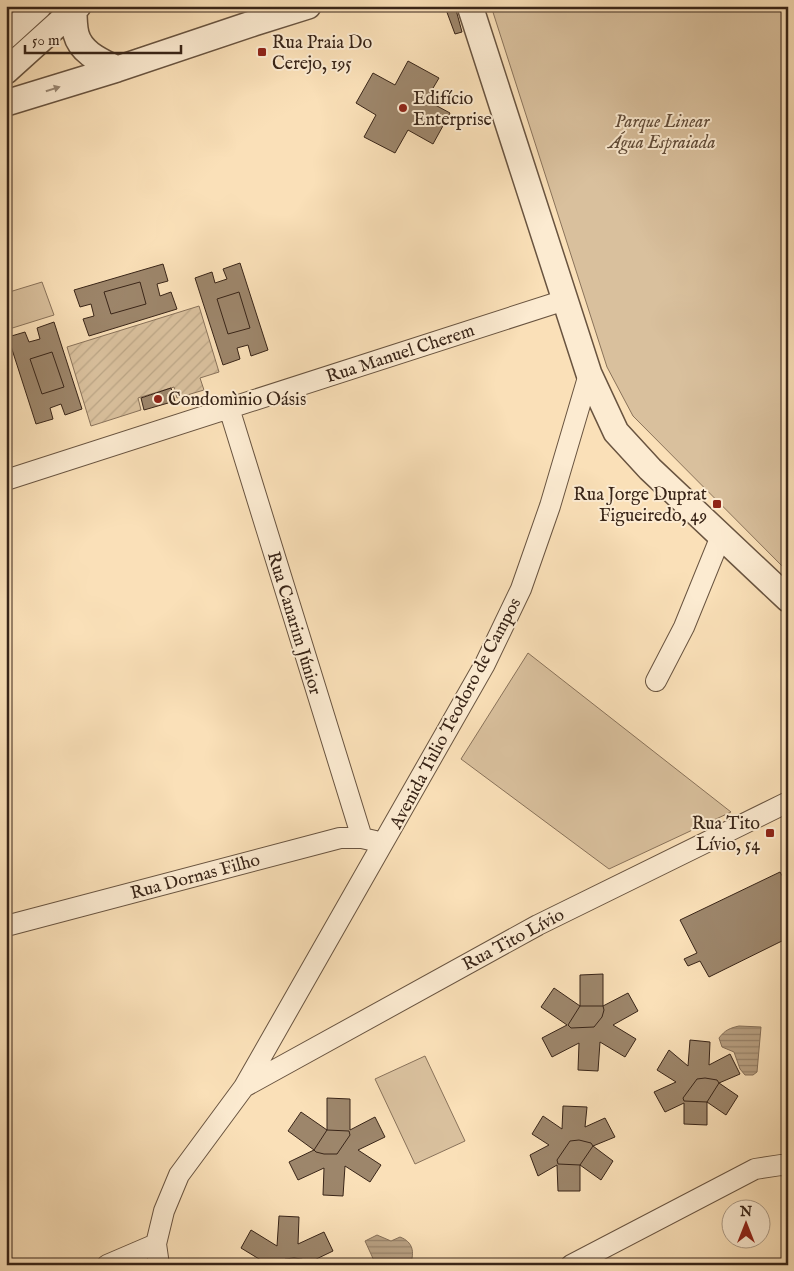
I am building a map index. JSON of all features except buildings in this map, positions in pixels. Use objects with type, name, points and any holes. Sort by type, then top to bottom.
[{"type":"street","points":[[6,28],[18,6]]},
{"type":"street","points":[[6,36],[39,6]]},
{"type":"street","points":[[6,103],[117,69],[308,6]]},
{"type":"street","points":[[470,6],[589,374],[616,432],[650,469],[788,599]]},
{"type":"street","points":[[76,8],[76,33],[84,49],[94,57],[117,69]]},
{"type":"street","points":[[6,71],[76,8]]},
{"type":"street","name":"Rua Manuel Cherem","points":[[6,480],[565,300]]},
{"type":"street","name":"Avenida Tulio Teodoro de Campos","points":[[159,1265],[156,1244],[164,1211],[179,1175],[244,1087],[485,664],[521,589],[550,506],[589,374]]},
{"type":"street","name":"Rua Canarim Júnior","points":[[228,408],[362,838]]},
{"type":"street","points":[[656,681],[684,627],[721,536]]},
{"type":"street","name":"Rua Tito Lívio","points":[[244,1087],[538,925],[788,802]]},
{"type":"street","name":"Rua Dornas Filho","points":[[8,920],[340,838],[362,838],[384,844]]},
{"type":"street","points":[[571,1265],[755,1169],[781,1165],[788,1166]]},
{"type":"street","points":[[107,1265],[156,1244]]},
{"type":"green space","name":"Parque Linear Água Espraiada","points":[[491,6],[788,6],[788,572],[633,416],[607,367]]},
{"type":"green space","points":[[42,282],[54,315],[6,330],[6,293]]},
{"type":"green space","points":[[199,306],[219,372],[200,378],[204,390],[177,398],[174,387],[138,398],[141,410],[91,426],[67,347]]},
{"type":"green space","points":[[528,653],[731,812],[609,869],[461,759]]},
{"type":"green space","points":[[425,1056],[465,1141],[415,1164],[375,1079]]},
{"type":"shaded area","points":[[739,1026],[761,1027],[757,1072],[753,1075],[745,1075],[740,1069],[734,1052],[722,1047],[719,1038],[728,1030]]},
{"type":"shaded area","points":[[377,1235],[391,1241],[400,1237],[408,1242],[412,1248],[410,1265],[376,1265],[365,1241]]},
{"type":"place","name":"Rua Praia Do Cerejo, 195","points":[[262,52]]},
{"type":"place","name":"Edifício Enterprise","points":[[403,108]]},
{"type":"place","name":"Condomìnio Oásis","points":[[158,399]]},
{"type":"place","name":"Rua Jorge Duprat Figueiredo, 49","points":[[717,504]]},
{"type":"place","name":"Rua Tito Lívio, 54","points":[[770,833]]}]
